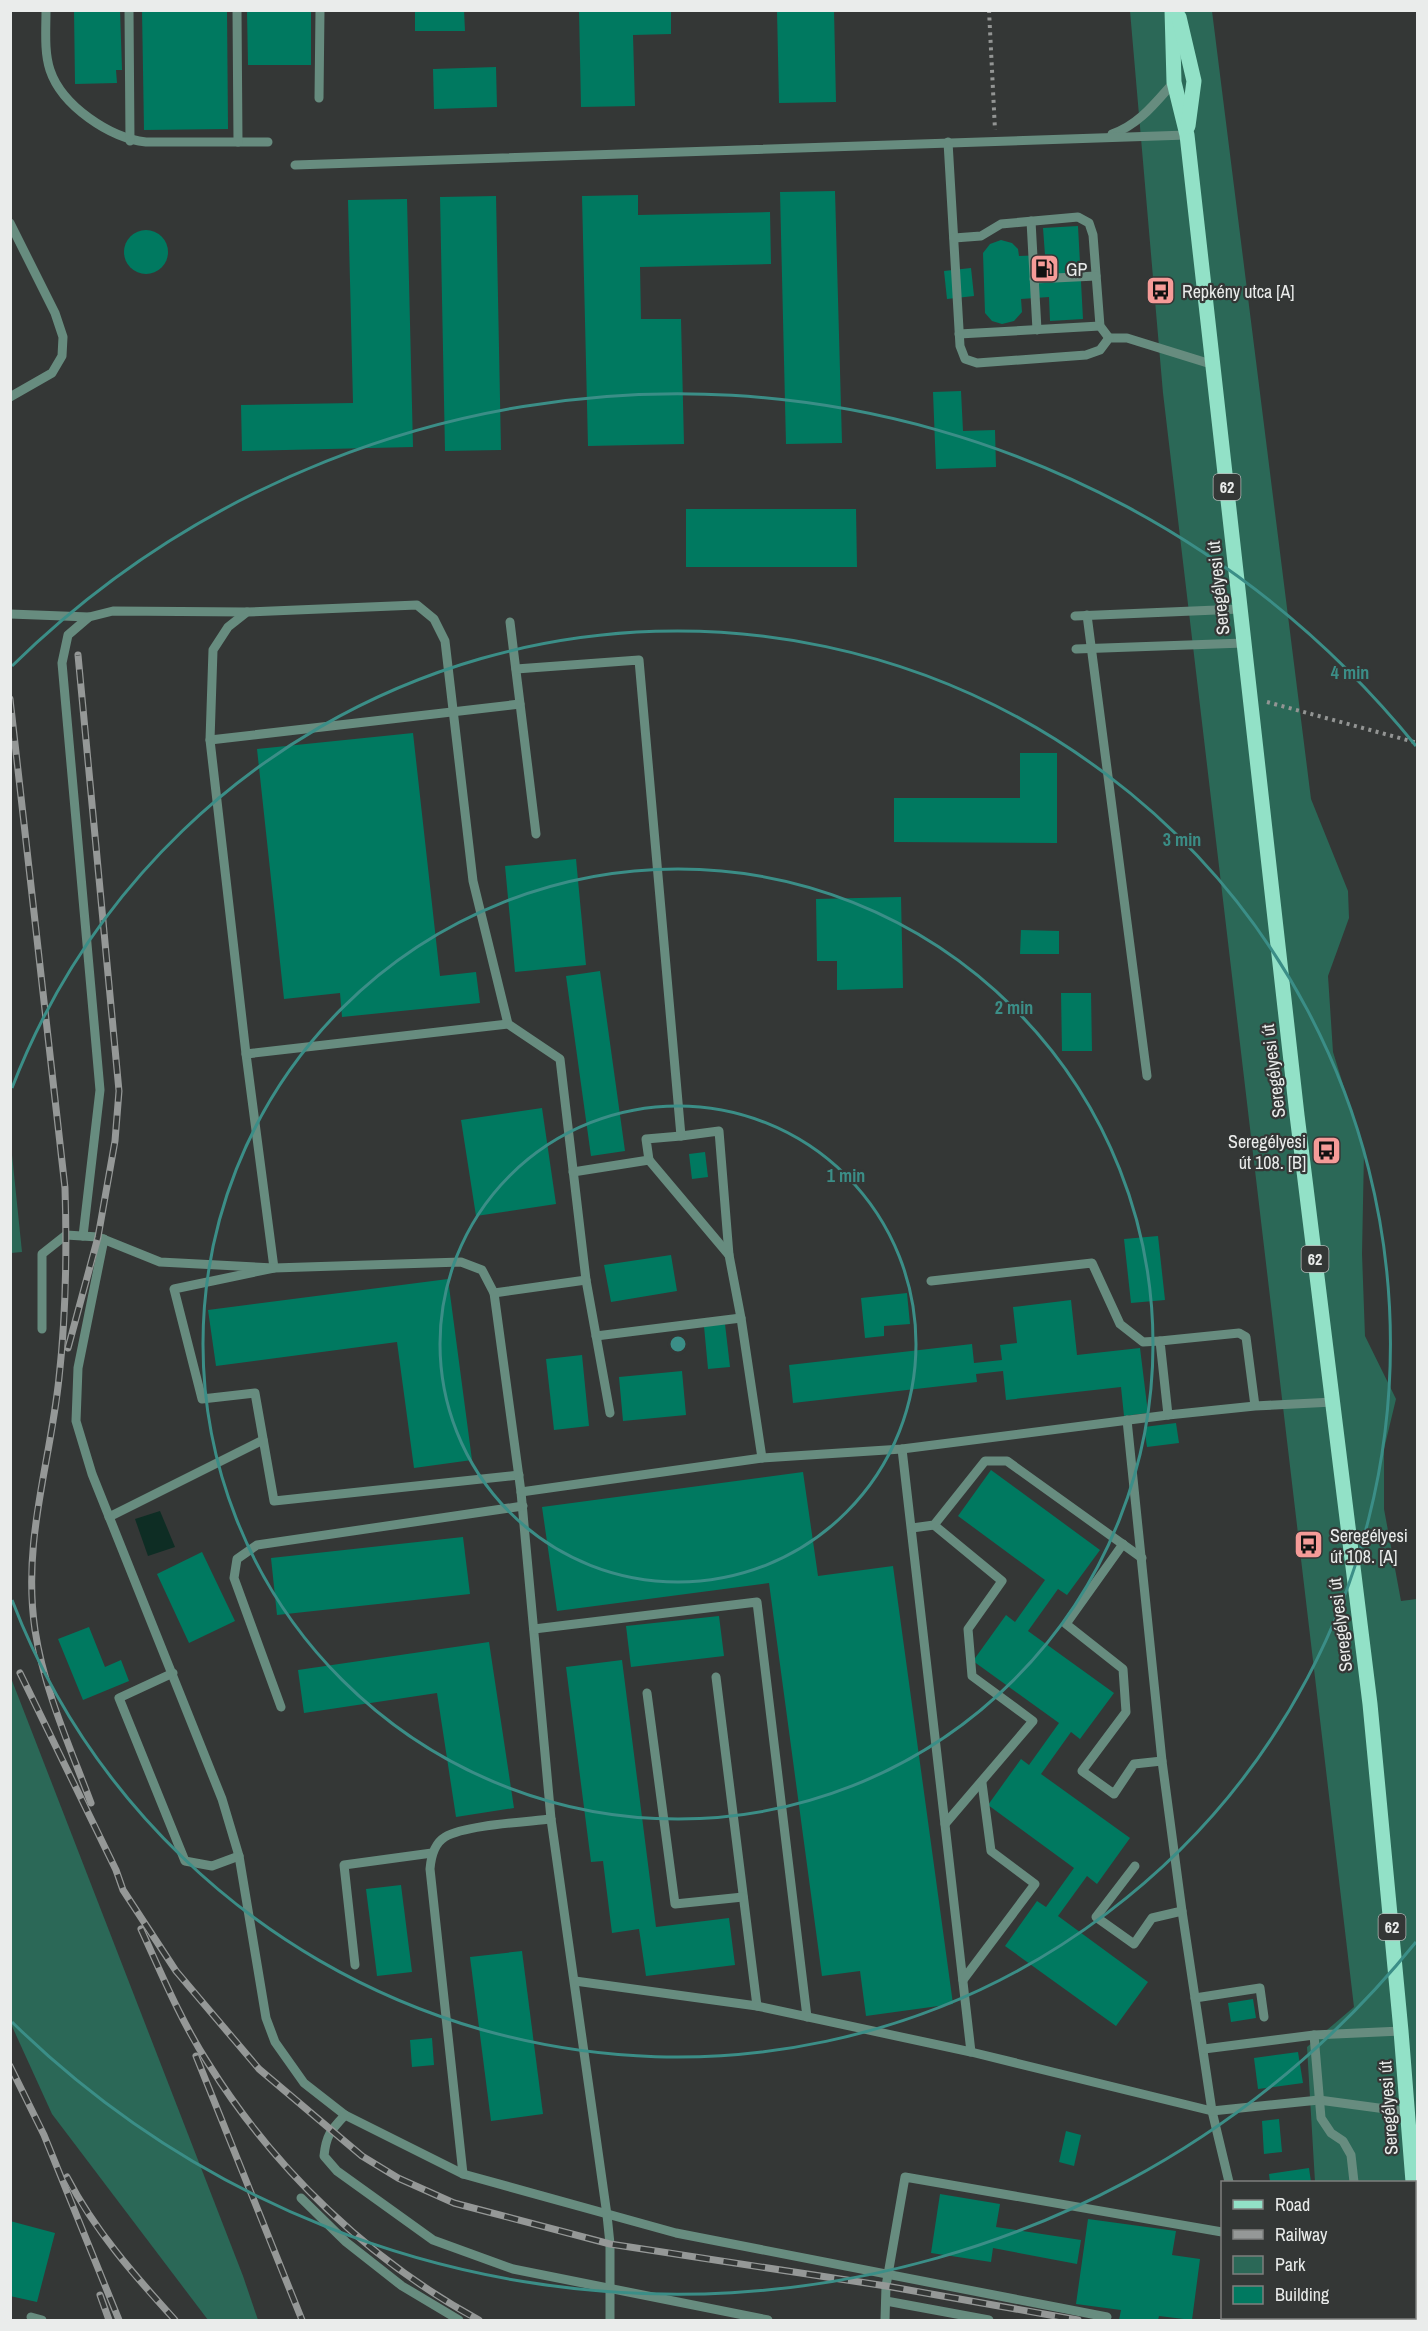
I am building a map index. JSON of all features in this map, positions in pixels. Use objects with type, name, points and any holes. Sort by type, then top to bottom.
[{"type":"main road","name":"Seregélyesi út","points":[[1172,10],[1174,82],[1187,135],[1249,697],[1381,1810],[1413,2181]]},
{"type":"main road","name":"Seregélyesi út","points":[[1178,10],[1194,81],[1187,135]]},
{"type":"main road","points":[[1416,2224],[1418,2244]]},
{"type":"lane","points":[[46,10],[47,58],[59,88],[96,124],[130,141],[268,142]]},
{"type":"lane","points":[[129,10],[130,141]]},
{"type":"lane","points":[[237,10],[238,142]]},
{"type":"lane","points":[[319,98],[320,10]]},
{"type":"lane","points":[[1101,137],[1123,130],[1140,119],[1174,82]]},
{"type":"lane","points":[[295,165],[1187,135]]},
{"type":"lane","points":[[948,142],[959,334],[960,346],[965,359],[977,363],[1086,355],[1100,350],[1109,339],[1127,338],[1214,365]]},
{"type":"lane","points":[[954,238],[981,236],[1001,224],[1078,218],[1089,224],[1093,235],[1100,326],[1109,339]]},
{"type":"lane","points":[[1030,221],[1037,330]]},
{"type":"lane","points":[[10,223],[55,313],[63,337],[62,356],[52,373],[10,397]]},
{"type":"lane","points":[[1034,279],[1096,276]]},
{"type":"lane","points":[[959,334],[1100,326]]},
{"type":"lane","points":[[10,614],[89,617],[113,611],[247,612],[417,605],[434,619],[445,641],[473,881],[508,1024]]},
{"type":"lane","points":[[1075,616],[1240,609]]},
{"type":"lane","points":[[247,612],[228,627],[213,650],[210,741],[246,1054],[274,1268]]},
{"type":"lane","points":[[1087,615],[1147,1076]]},
{"type":"lane","points":[[83,1236],[100,1089],[62,663],[68,635],[89,617]]},
{"type":"lane","points":[[510,622],[536,834]]},
{"type":"lane","points":[[1076,649],[1244,643]]},
{"type":"lane","points":[[516,669],[639,660],[681,1136]]},
{"type":"lane","points":[[210,741],[520,704]]},
{"type":"lane","points":[[246,1054],[508,1024],[560,1059],[586,1280],[609,1413]]},
{"type":"lane","points":[[729,1255],[649,1160],[646,1139],[719,1131],[729,1255],[762,1458]]},
{"type":"lane","points":[[573,1172],[649,1160]]},
{"type":"lane","points":[[42,1329],[42,1254],[66,1235],[104,1239],[160,1262],[274,1268],[461,1262],[482,1270],[494,1293],[523,1506],[551,1819],[607,2215],[610,2244],[610,2320]]},
{"type":"lane","points":[[104,1239],[78,1368],[76,1421],[92,1474],[222,1799],[239,1856],[266,2018],[275,2042],[304,2083],[345,2115],[464,2174],[675,2233],[1107,2317]]},
{"type":"lane","points":[[931,1281],[1092,1263],[1120,1324],[1143,1342],[1239,1333],[1246,1337],[1255,1406]]},
{"type":"lane","points":[[274,1268],[174,1289],[202,1399],[255,1393],[274,1501],[519,1474]]},
{"type":"lane","points":[[494,1293],[586,1280]]},
{"type":"lane","points":[[596,1336],[741,1318]]},
{"type":"lane","points":[[1160,1341],[1168,1415]]},
{"type":"lane","points":[[521,1492],[762,1458],[902,1449],[1168,1415],[1255,1406],[1333,1402]]},
{"type":"lane","points":[[1127,1420],[1162,1761],[1182,1911],[1212,2111],[1229,2181]]},
{"type":"lane","points":[[109,1517],[263,1440]]},
{"type":"lane","points":[[902,1449],[971,2052]]},
{"type":"lane","points":[[912,1528],[934,1525],[985,1461],[1007,1461],[1142,1558]]},
{"type":"lane","points":[[281,1707],[234,1578],[237,1559],[257,1545],[523,1506]]},
{"type":"lane","points":[[934,1525],[1002,1581],[968,1629],[972,1676],[1034,1721],[982,1784],[945,1824]]},
{"type":"lane","points":[[1123,1544],[1066,1624],[1123,1669],[1126,1712],[1082,1771],[1114,1794],[1134,1764],[1162,1761]]},
{"type":"lane","points":[[534,1629],[757,1602],[807,2017]]},
{"type":"lane","points":[[173,1673],[119,1698],[185,1861],[212,1866],[239,1856]]},
{"type":"lane","points":[[716,1677],[757,2006]]},
{"type":"lane","points":[[647,1693],[675,1905],[743,1897]]},
{"type":"lane","points":[[963,1980],[1035,1884],[992,1851],[982,1784]]},
{"type":"lane","points":[[464,2174],[430,1869],[432,1854],[443,1838],[461,1830],[551,1819]]},
{"type":"lane","points":[[355,1965],[344,1865],[432,1854]]},
{"type":"lane","points":[[1135,1866],[1096,1917],[1134,1944],[1152,1918],[1182,1911]]},
{"type":"lane","points":[[575,1981],[757,2006],[971,2052],[1212,2111],[1319,2100],[1408,2112]]},
{"type":"lane","points":[[1195,1998],[1260,1988],[1264,2017]]},
{"type":"lane","points":[[1204,2049],[1314,2036],[1401,2031]]},
{"type":"lane","points":[[1314,2036],[1321,2118],[1331,2133],[1343,2141],[1351,2155],[1353,2181]]},
{"type":"lane","points":[[345,2115],[331,2130],[325,2141],[324,2156],[337,2171],[433,2240],[513,2270],[768,2320]]},
{"type":"lane","points":[[885,2320],[888,2273],[905,2177],[1221,2232]]},
{"type":"lane","points":[[301,2198],[355,2249],[402,2286],[459,2320]]},
{"type":"lane","points":[[886,2301],[989,2320]]},
{"type":"lane","points":[[30,2317],[42,2320]]},
{"type":"path","points":[[988,10],[996,141]]},
{"type":"path","points":[[1249,697],[1418,743]]},
{"type":"green space","points":[[1130,11],[1212,11],[1311,799],[1348,891],[1349,918],[1328,976],[1333,1052],[1364,1152],[1362,1254],[1365,1336],[1396,1399],[1384,1449],[1384,1509],[1401,1601],[1417,1599],[1417,2320],[1322,2320],[1416,2319],[1416,2181],[1315,2181],[1307,2047],[1354,2007],[1163,393]]},
{"type":"green space","points":[[10,1145],[22,1252],[11,1253]]},
{"type":"green space","points":[[11,1678],[258,2320],[208,2320],[52,2114],[11,2024]]},
{"type":"shaded area","points":[[160,1511],[175,1547],[148,1556],[135,1519]]},
{"type":"building","points":[[74,10],[120,10],[122,70],[116,70],[117,83],[75,84]]},
{"type":"building","points":[[142,10],[227,10],[228,129],[144,130]]},
{"type":"building","points":[[247,10],[311,10],[311,65],[248,65]]},
{"type":"building","points":[[415,10],[464,10],[465,31],[415,31]]},
{"type":"building","points":[[579,10],[671,10],[671,34],[633,35],[635,106],[581,107]]},
{"type":"building","points":[[777,10],[834,10],[836,102],[779,103]]},
{"type":"building","points":[[496,67],[497,107],[434,109],[433,69]]},
{"type":"building","points":[[835,191],[842,443],[786,444],[780,192]]},
{"type":"building","points":[[638,195],[638,215],[770,212],[771,264],[640,267],[641,319],[681,319],[684,444],[588,446],[582,196]]},
{"type":"building","points":[[496,196],[501,450],[445,451],[440,197]]},
{"type":"building","points":[[407,199],[413,447],[242,451],[241,405],[353,403],[348,200]]},
{"type":"building","points":[[1078,226],[1083,319],[1050,321],[1049,297],[1021,299],[1022,312],[1014,321],[1002,324],[992,321],[985,313],[983,253],[990,244],[1001,240],[1012,243],[1018,249],[1019,256],[1045,255],[1043,228]]},
{"type":"building","points":[[146,230],[162,236],[168,252],[162,268],[146,274],[130,268],[124,252],[130,236]]},
{"type":"building","points":[[971,268],[974,296],[947,299],[944,271]]},
{"type":"building","points":[[961,391],[963,431],[995,430],[996,467],[936,469],[933,392]]},
{"type":"building","points":[[686,509],[856,509],[857,567],[686,567]]},
{"type":"building","points":[[413,733],[440,976],[476,972],[480,1003],[342,1017],[340,993],[284,999],[257,749]]},
{"type":"building","points":[[1020,753],[1057,753],[1057,843],[894,842],[894,798],[1020,798]]},
{"type":"building","points":[[576,859],[586,965],[515,972],[505,866]]},
{"type":"building","points":[[901,897],[903,988],[837,990],[837,961],[817,961],[816,899]]},
{"type":"building","points":[[1021,930],[1059,931],[1059,954],[1020,954]]},
{"type":"building","points":[[600,971],[625,1151],[591,1156],[566,976]]},
{"type":"building","points":[[1061,993],[1091,993],[1092,1051],[1062,1051]]},
{"type":"building","points":[[542,1108],[556,1204],[476,1216],[461,1120]]},
{"type":"building","points":[[705,1152],[708,1177],[692,1179],[689,1154]]},
{"type":"building","points":[[1158,1236],[1165,1300],[1131,1303],[1124,1239]]},
{"type":"building","points":[[671,1255],[677,1291],[611,1302],[604,1265]]},
{"type":"building","points":[[448,1279],[472,1460],[414,1468],[397,1342],[216,1366],[208,1310]]},
{"type":"building","points":[[907,1293],[910,1324],[884,1326],[884,1336],[865,1338],[861,1298]]},
{"type":"building","points":[[1071,1300],[1077,1355],[1140,1348],[1148,1413],[1124,1416],[1121,1387],[1006,1400],[1003,1371],[976,1374],[977,1382],[793,1403],[789,1365],[972,1344],[974,1363],[1002,1360],[1000,1345],[1017,1343],[1013,1307]]},
{"type":"building","points":[[725,1324],[730,1367],[708,1369],[704,1326]]},
{"type":"building","points":[[582,1355],[589,1426],[554,1430],[546,1359]]},
{"type":"building","points":[[682,1371],[686,1415],[623,1421],[619,1377]]},
{"type":"building","points":[[1176,1423],[1179,1443],[1147,1447],[1144,1427]]},
{"type":"building","points":[[991,1470],[1100,1550],[1067,1595],[1058,1589],[1028,1631],[1114,1693],[1080,1739],[1071,1732],[1041,1774],[1130,1838],[1097,1884],[1087,1876],[1058,1916],[1148,1982],[1116,2026],[1005,1946],[1037,1901],[1046,1907],[1074,1868],[988,1805],[1021,1759],[1029,1765],[1059,1723],[973,1661],[1006,1615],[1015,1622],[1045,1580],[958,1516]]},
{"type":"building","points":[[803,1472],[818,1576],[893,1566],[953,2004],[866,2016],[860,1971],[822,1976],[769,1583],[557,1611],[542,1507]]},
{"type":"building","points":[[463,1537],[470,1594],[277,1615],[271,1558]]},
{"type":"building","points":[[202,1552],[235,1621],[189,1643],[157,1574]]},
{"type":"building","points":[[719,1616],[724,1656],[631,1667],[626,1626]]},
{"type":"building","points":[[89,1627],[105,1667],[121,1660],[129,1681],[83,1700],[58,1639]]},
{"type":"building","points":[[489,1642],[514,1808],[456,1817],[437,1693],[304,1713],[298,1670]]},
{"type":"building","points":[[622,1660],[656,1927],[729,1918],[735,1965],[646,1976],[639,1929],[612,1933],[603,1861],[591,1862],[566,1667]]},
{"type":"building","points":[[401,1885],[412,1972],[377,1976],[366,1889]]},
{"type":"building","points":[[522,1951],[543,2114],[491,2121],[470,1957]]},
{"type":"building","points":[[1253,1999],[1256,2018],[1231,2022],[1228,2003]]},
{"type":"building","points":[[432,2038],[434,2065],[412,2067],[410,2040]]},
{"type":"building","points":[[1298,2052],[1303,2083],[1258,2089],[1254,2058]]},
{"type":"building","points":[[1279,2119],[1282,2152],[1264,2154],[1262,2121]]},
{"type":"building","points":[[1066,2131],[1081,2135],[1074,2166],[1059,2162]]},
{"type":"building","points":[[1309,2168],[1311,2181],[1270,2181],[1269,2174]]},
{"type":"building","points":[[940,2194],[1000,2204],[996,2227],[1081,2240],[1077,2264],[993,2248],[991,2262],[931,2253]]},
{"type":"building","points":[[1088,2219],[1176,2231],[1172,2255],[1200,2259],[1192,2320],[1159,2316],[1158,2320],[1119,2320],[1121,2310],[1076,2304]]},
{"type":"building","points":[[10,2221],[55,2233],[37,2302],[10,2296]]},
{"type":"building","points":[[1285,2319],[1318,2319],[1318,2320]]},
{"type":"railway","points":[[68,1348],[98,1237],[115,1141],[119,1091],[78,655]]},
{"type":"railway","points":[[10,699],[66,1212],[61,1354],[55,1410],[35,1534],[32,1597],[35,1630],[45,1674],[58,1718],[91,1803]]},
{"type":"railway","points":[[20,1673],[116,1870],[123,1890],[176,1971],[259,2069],[362,2156],[398,2178],[454,2203],[610,2244],[886,2286],[1078,2320]]},
{"type":"railway","points":[[141,1929],[172,1998],[198,2047],[234,2102],[263,2140],[327,2209],[363,2241],[400,2270],[479,2320]]},
{"type":"railway","points":[[196,2056],[302,2320]]},
{"type":"railway","points":[[10,2066],[44,2135],[119,2320]]},
{"type":"railway","points":[[67,2177],[103,2234],[175,2320]]},
{"type":"railway","points":[[100,2295],[109,2320]]},
{"type":"place","name":"GP","points":[[1045,269]]},
{"type":"place","name":"Repkény utca [A]","points":[[1161,291]]},
{"type":"place","name":"Seregélyesi út 108. [B]","points":[[1327,1151]]},
{"type":"place","name":"Seregélyesi út 108. [A]","points":[[1309,1545]]}]
